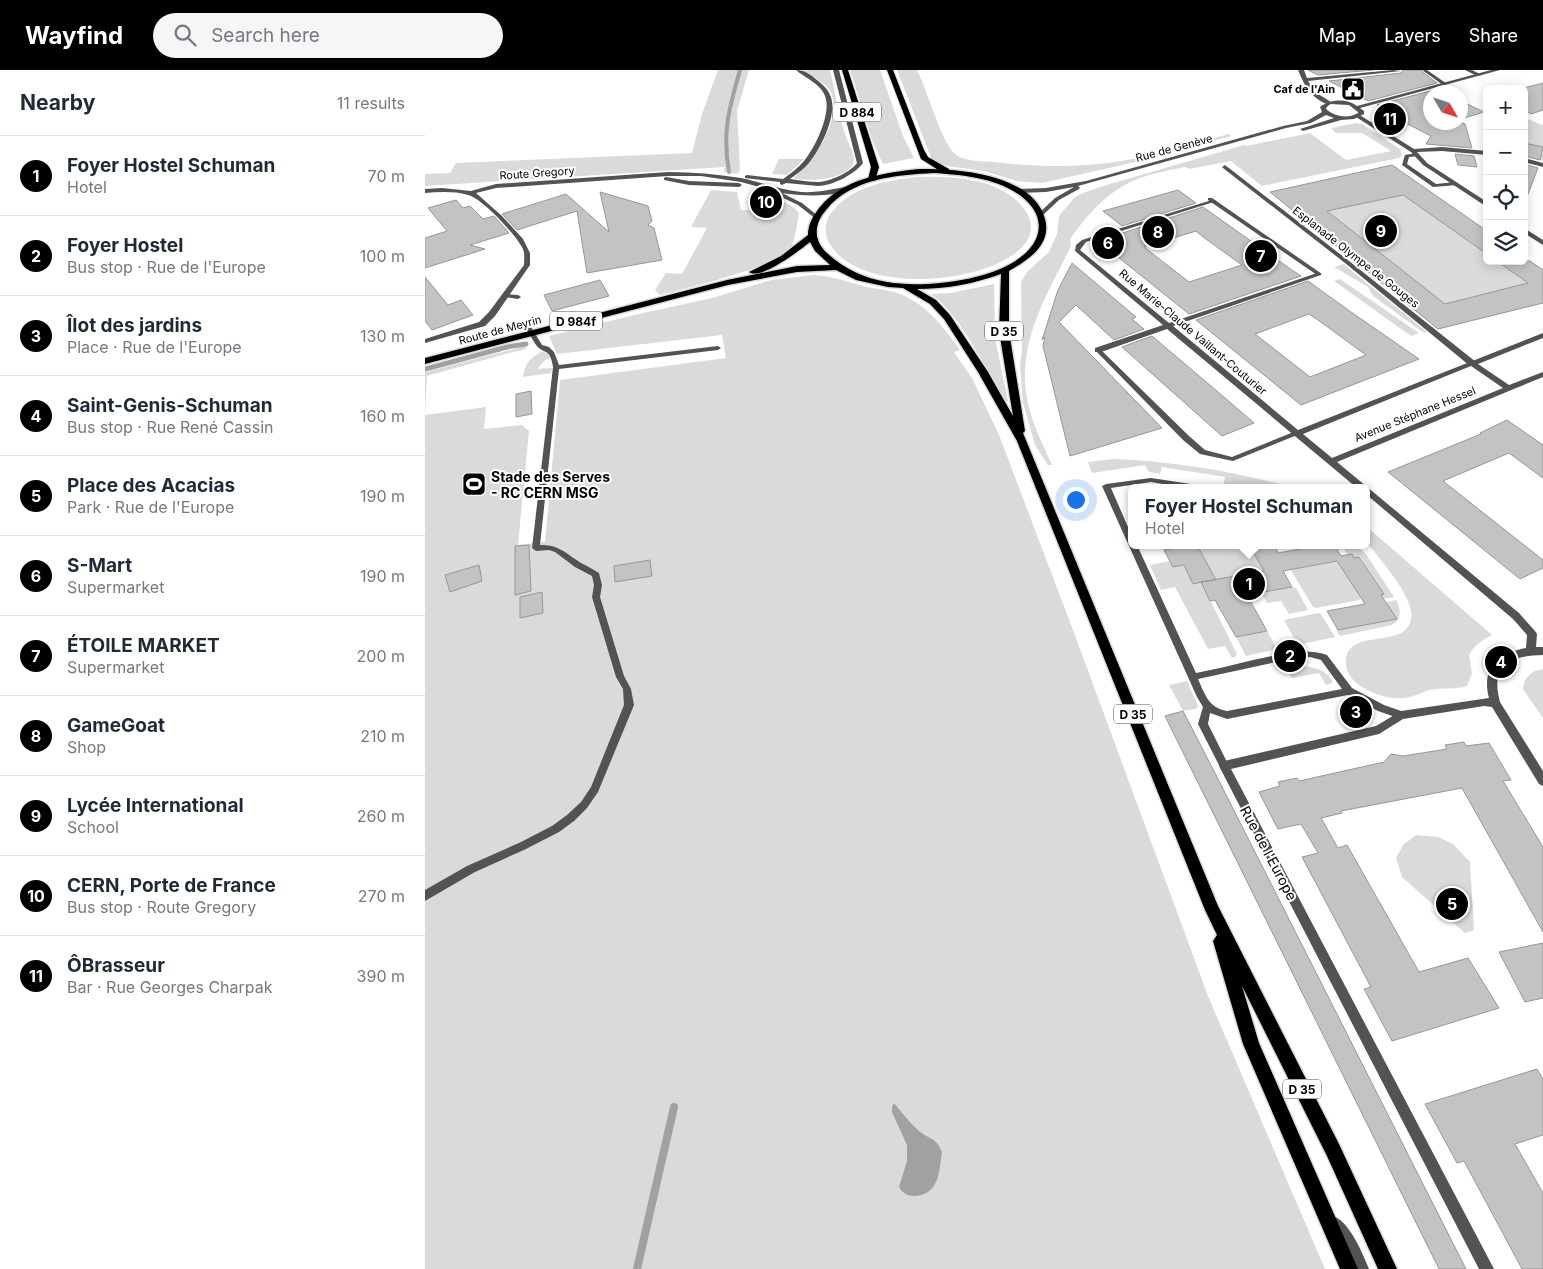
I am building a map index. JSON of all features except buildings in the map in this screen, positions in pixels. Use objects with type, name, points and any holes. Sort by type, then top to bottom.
[{"type":"highway","name":"D 884","points":[[845,70],[875,167],[872,179]]},
{"type":"highway","name":"D 884","points":[[890,70],[920,150],[925,159],[946,171]]},
{"type":"main road","points":[[946,171],[984,177],[1019,191],[1033,202],[1041,214],[1043,229],[1035,248],[1025,259],[1005,270],[982,279],[957,285],[932,287],[905,286],[867,279],[838,267],[821,253],[812,236],[813,224],[816,217],[831,200],[850,188],[872,179],[910,172],[946,171]]},
{"type":"main road","name":"Route de Meyrin","points":[[727,283],[784,258],[812,236]]},
{"type":"main road","name":"Route de Meyrin","points":[[425,361],[530,330],[727,283],[797,269],[838,267]]},
{"type":"main road","name":"D 35","points":[[1005,270],[1004,331],[1022,441]]},
{"type":"main road","name":"D 35","points":[[905,286],[933,302],[947,317],[983,372],[1022,441],[1212,910],[1333,1150],[1388,1269]]},
{"type":"main road","name":"D 35","points":[[1212,910],[1251,1044],[1349,1269]]},
{"type":"street","points":[[774,190],[802,166],[813,152],[820,139],[830,106],[825,90],[799,70]]},
{"type":"street","name":"Route Gregory","points":[[425,191],[442,190],[471,193],[496,186],[703,171],[807,184],[825,183],[852,172],[860,163],[836,70]]},
{"type":"street","points":[[1301,70],[1306,87],[1310,92],[1329,103],[1347,103],[1358,107],[1362,112],[1358,116]]},
{"type":"street","points":[[1468,70],[1484,72]]},
{"type":"street","points":[[1358,107],[1497,70]]},
{"type":"street","points":[[1305,80],[1398,72]]},
{"type":"street","points":[[1329,103],[1323,107],[1325,113],[1341,118],[1358,116],[1415,153],[1425,164],[1483,202]]},
{"type":"street","name":"Rue de Genève","points":[[1019,191],[1047,190],[1087,183],[1309,122],[1325,113]]},
{"type":"street","name":"Rue de Genève","points":[[1267,134],[1308,128],[1341,118]]},
{"type":"street","points":[[1415,153],[1442,149],[1483,153]]},
{"type":"street","points":[[1528,161],[1543,165]]},
{"type":"street","name":"Esplanade Olympe de Gouges","points":[[1225,167],[1473,364]]},
{"type":"street","name":"Route Gregory","points":[[652,176],[689,183],[762,186],[774,190],[805,207],[816,217]]},
{"type":"street","name":"Rue de Genève","points":[[1041,214],[1057,199],[1087,183]]},
{"type":"street","name":"Route Gregory","points":[[774,190],[813,194],[850,188]]},
{"type":"street","points":[[425,341],[482,324],[506,296],[527,265],[525,248],[517,235],[483,200],[471,193]]},
{"type":"street","name":"Rue Marie-Claude Vaillant-Couturier","points":[[1212,200],[1084,241],[1078,246],[1077,250],[1358,484]]},
{"type":"street","points":[[1528,233],[1543,243]]},
{"type":"street","points":[[1098,350],[1319,274]]},
{"type":"street","name":"Avenue Stéphane Hessel","points":[[1298,433],[1543,335]]},
{"type":"street","name":"Avenue Stéphane Hessel","points":[[1473,364],[1509,388]]},
{"type":"street","name":"Avenue Stéphane Hessel","points":[[1331,461],[1543,374]]},
{"type":"street","points":[[1370,494],[1516,616],[1532,634],[1531,651]]},
{"type":"street","points":[[1543,651],[1531,651],[1508,656],[1495,668],[1492,676],[1492,695],[1495,703],[1543,781]]},
{"type":"street","points":[[1225,766],[1379,730],[1401,715],[1484,702],[1495,703]]},
{"type":"street","name":"Rue de l'Europe","points":[[1225,766],[1487,1269]]},
{"type":"street","points":[[1318,1201],[1351,1246],[1362,1269]]},
{"type":"lane","points":[[1424,70],[1445,84]]},
{"type":"lane","points":[[1415,153],[1407,156],[1404,164],[1435,186],[1455,184]]},
{"type":"lane","points":[[1212,200],[1319,274]]},
{"type":"lane","points":[[506,296],[518,297]]},
{"type":"lane","points":[[425,896],[471,869],[541,838],[574,816],[589,800],[595,789],[629,705],[627,688],[620,677],[596,597],[598,586],[596,575],[573,563],[561,551],[552,547],[536,548],[556,367],[554,356],[548,348],[540,346],[530,330]]},
{"type":"lane","points":[[556,367],[718,348]]},
{"type":"lane","points":[[1098,350],[1186,438],[1203,452],[1233,459],[1298,433]]},
{"type":"lane","points":[[1128,535],[1106,486],[1151,480],[1178,484]]},
{"type":"lane","points":[[1134,549],[1207,708],[1216,714],[1227,715],[1349,691]]},
{"type":"lane","points":[[1193,677],[1290,656],[1310,654],[1324,658],[1349,691],[1369,702],[1401,715]]},
{"type":"lane","points":[[1207,708],[1203,724],[1225,766]]},
{"type":"shaded area","points":[[718,70],[749,70],[737,111],[740,169],[738,174],[723,172],[725,167],[425,186],[425,174],[450,173],[456,163],[692,153],[702,114]]},
{"type":"shaded area","points":[[803,70],[830,70],[838,110],[853,153],[852,166],[846,171],[829,178],[808,180],[793,178],[817,151],[830,127],[833,114],[834,103],[829,89]]},
{"type":"shaded area","points":[[850,70],[880,70],[903,136],[914,158],[883,164],[872,140]]},
{"type":"shaded area","points":[[897,70],[917,70],[949,147],[958,156],[967,160],[1042,166],[1090,165],[1162,152],[1229,134],[1231,136],[1140,161],[1042,183],[1017,181],[984,171],[947,166],[932,160]]},
{"type":"shaded area","points":[[1528,119],[1543,125],[1543,161],[1528,157]]},
{"type":"shaded area","points":[[1356,123],[1362,124],[1400,149],[1402,155],[1399,158],[1262,186],[1231,161],[1189,169],[1185,167],[1140,178],[1129,183],[1118,189],[1092,211],[1070,239],[1071,246],[1037,316],[1027,353],[1026,393],[1036,430],[1052,465],[1048,465],[1035,445],[1023,403],[1020,365],[1022,350],[1021,282],[1027,272],[1049,252],[1057,234],[1059,216],[1074,198],[1100,187],[1244,145],[1310,133],[1346,160],[1391,151],[1362,133],[1336,133],[1331,128]]},
{"type":"shaded area","points":[[779,159],[804,159],[787,175],[772,174]]},
{"type":"shaded area","points":[[918,177],[973,180],[1000,189],[1011,196],[1021,205],[1031,228],[1022,248],[998,264],[964,274],[925,279],[887,276],[854,266],[831,246],[828,242],[826,224],[830,215],[841,202],[861,190],[883,182]]},
{"type":"shaded area","points":[[711,190],[737,192],[741,210],[757,210],[765,196],[788,204],[799,213],[792,246],[783,256],[769,263],[708,283],[660,295],[655,290],[666,273],[682,274],[707,228],[691,227]]},
{"type":"shaded area","points":[[1403,195],[1483,251],[1483,265],[1503,265],[1528,283],[1445,304],[1327,211]]},
{"type":"shaded area","points":[[1344,264],[1427,332],[1424,333],[1373,296],[1368,287],[1334,267]]},
{"type":"shaded area","points":[[813,275],[894,292],[915,301],[932,315],[960,350],[954,352],[972,378],[999,435],[1208,996],[1325,1269],[425,1269],[425,415],[486,407],[484,429],[522,425],[529,431],[518,545],[545,542],[560,380],[726,358],[722,335],[557,354],[549,336],[712,298],[771,280]]},
{"type":"shaded area","points":[[1340,279],[1419,333],[1411,336],[1334,281]]},
{"type":"shaded area","points":[[994,284],[995,338],[1008,401],[1005,402],[961,327],[940,301],[930,294],[951,293]]},
{"type":"shaded area","points":[[526,346],[526,349],[427,376],[425,415],[425,372]]},
{"type":"shaded area","points":[[543,351],[551,357],[545,360],[537,369],[552,368],[551,373],[523,377],[529,361]]},
{"type":"shaded area","points":[[1113,459],[1159,462],[1205,468],[1279,484],[1224,484],[1225,477],[1162,467],[1160,474],[1149,472],[1145,465],[1092,473],[1088,462]]},
{"type":"shaded area","points":[[1370,530],[1492,635],[1479,643],[1469,655],[1472,673],[1467,686],[1434,689],[1411,697],[1396,698],[1386,697],[1366,690],[1351,677],[1347,669],[1346,660],[1349,650],[1357,644],[1399,634],[1407,628],[1411,619],[1411,611],[1404,593],[1370,547]]},
{"type":"shaded area","points":[[1199,549],[1251,549],[1264,572],[1216,580]]},
{"type":"shaded area","points":[[1344,549],[1360,549],[1366,554],[1394,597],[1383,599],[1381,595],[1384,594],[1360,557],[1354,558],[1352,554],[1348,555]]},
{"type":"shaded area","points":[[1170,561],[1173,567],[1184,565],[1193,583],[1201,582],[1237,654],[1235,657],[1232,658],[1225,646],[1208,649],[1175,587],[1161,590],[1150,565]]},
{"type":"shaded area","points":[[1337,561],[1361,598],[1359,600],[1313,607],[1289,567]]},
{"type":"shaded area","points":[[1292,587],[1296,588],[1308,610],[1289,614],[1281,601],[1267,603],[1261,593]]},
{"type":"shaded area","points":[[1396,600],[1400,614],[1398,620],[1392,625],[1340,636],[1337,632],[1338,630],[1396,619],[1386,602]]},
{"type":"shaded area","points":[[1321,614],[1335,637],[1292,646],[1288,640],[1294,638],[1284,620]]},
{"type":"shaded area","points":[[1267,631],[1277,649],[1246,656],[1236,637]]},
{"type":"shaded area","points":[[1286,667],[1309,667],[1325,672],[1332,680],[1332,683],[1326,685],[1319,673],[1292,678]]},
{"type":"shaded area","points":[[1543,669],[1543,718],[1523,689],[1529,675]]},
{"type":"shaded area","points":[[1187,681],[1198,706],[1196,709],[1183,711],[1169,685]]},
{"type":"shaded area","points":[[1416,835],[1438,837],[1453,844],[1470,862],[1474,930],[1465,933],[1402,877],[1396,858],[1403,845]]},
{"type":"shaded area","points":[[894,1103],[916,1128],[935,1141],[942,1152],[937,1180],[930,1191],[924,1194],[908,1195],[899,1187],[907,1161],[907,1145],[892,1112]]},
{"type":"waterway","points":[[729,172],[726,145],[728,120],[740,70]]},
{"type":"waterway","points":[[425,369],[507,347],[526,344]]},
{"type":"waterway","points":[[637,1269],[674,1107]]},
{"type":"place","name":"Caf de l'Ain","points":[[1353,89]]},
{"type":"place","name":"ÔBrasseur","points":[[1390,119]]},
{"type":"place","name":"CERN, Porte de France","points":[[766,202]]},
{"type":"place","name":"Lycée International","points":[[1381,231]]},
{"type":"place","name":"GameGoat","points":[[1158,232]]},
{"type":"place","name":"S-Mart","points":[[1108,243]]},
{"type":"place","name":"ÉTOILE MARKET","points":[[1261,256]]},
{"type":"place","name":"Stade des Serves - RC CERN MSG","points":[[474,484]]},
{"type":"place","name":"Foyer Hostel Schuman","points":[[1249,584]]},
{"type":"place","name":"Foyer Hostel","points":[[1290,656]]},
{"type":"place","name":"Saint-Genis-Schuman","points":[[1501,662]]},
{"type":"place","name":"Îlot des jardins","points":[[1356,712]]},
{"type":"place","name":"Place des Acacias","points":[[1452,904]]}]
